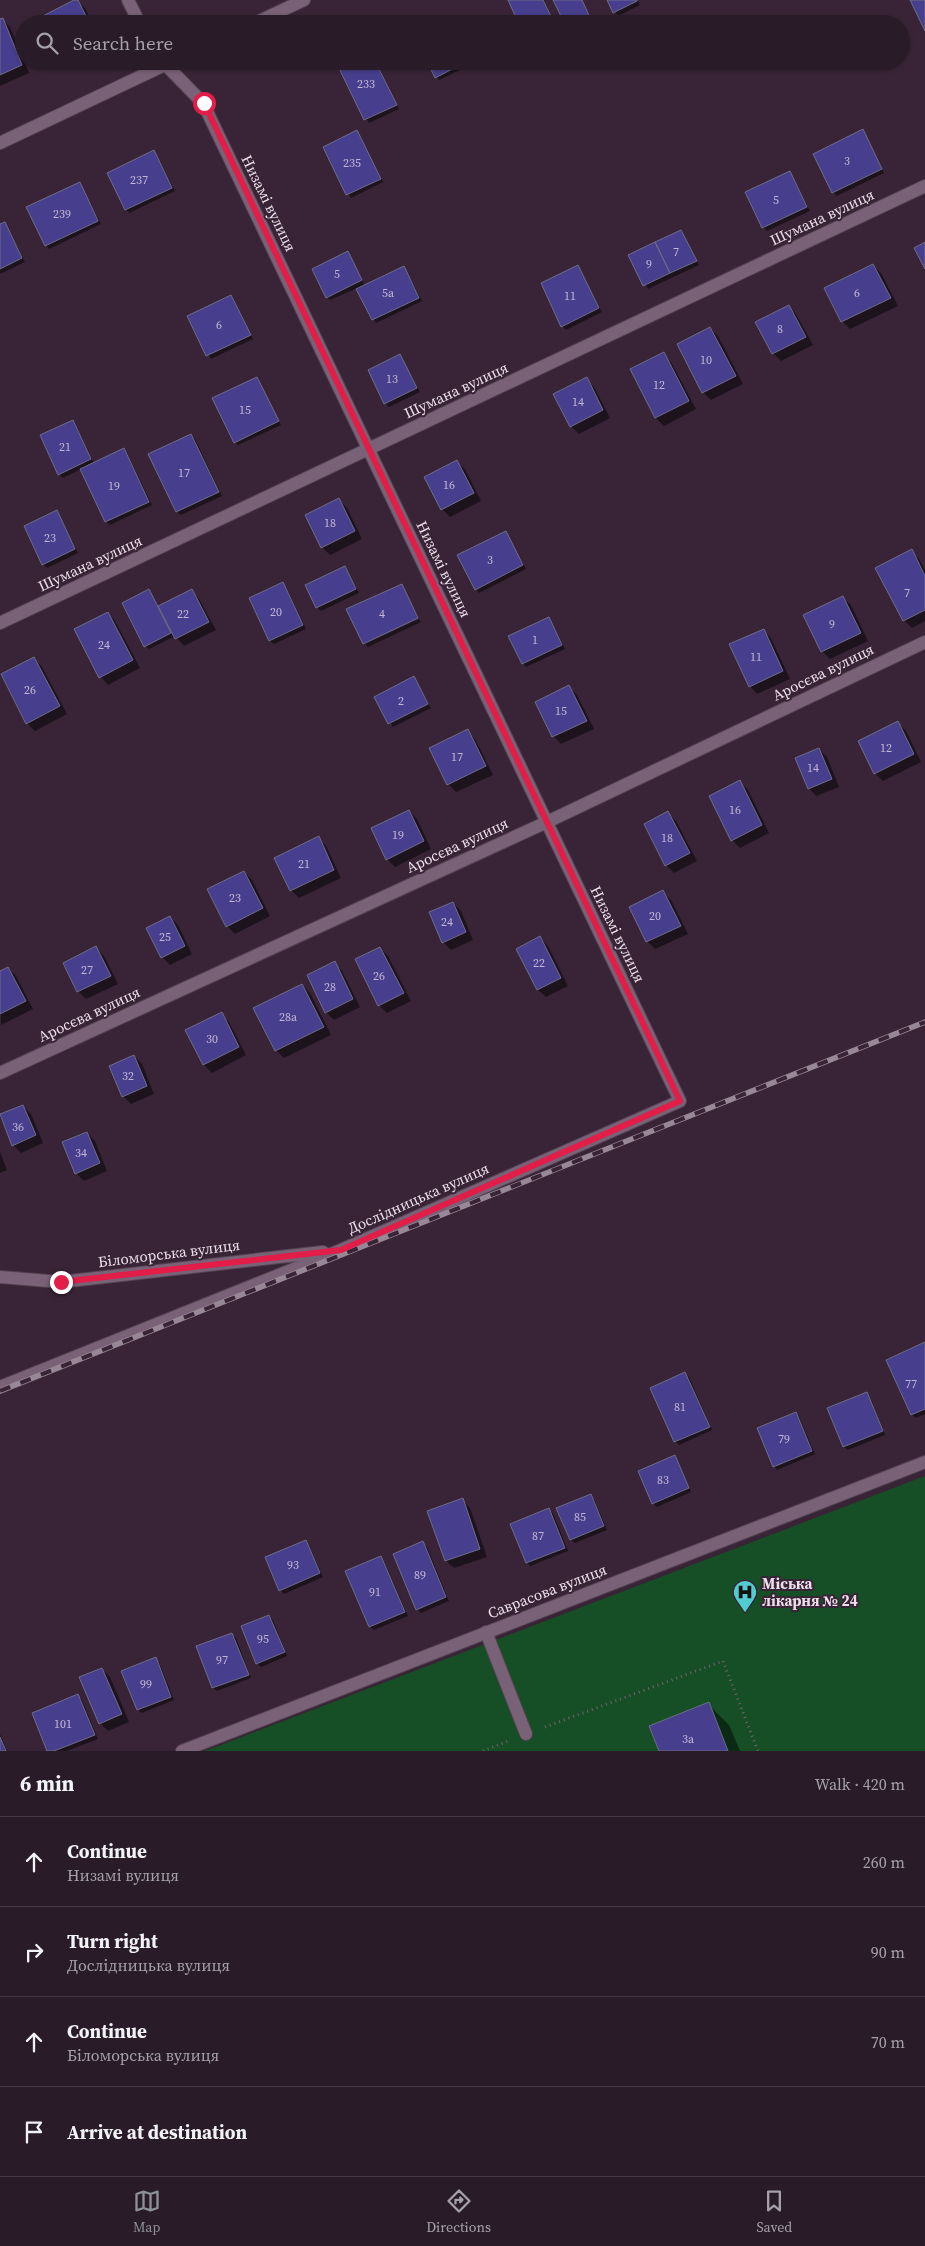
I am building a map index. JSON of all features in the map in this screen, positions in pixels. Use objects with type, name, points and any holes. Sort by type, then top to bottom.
[{"type":"street","points":[[128,0],[136,15]]},
{"type":"street","points":[[272,15],[304,0]]},
{"type":"street","points":[[0,143],[152,70]]},
{"type":"street","name":"Низамі вулиця","points":[[173,70],[204,103],[680,1101]]},
{"type":"street","name":"Шумана вулиця","points":[[0,623],[925,186]]},
{"type":"street","name":"Аросєва вулиця","points":[[0,1073],[547,822],[925,642]]},
{"type":"street","name":"Дослідницька вулиця","points":[[0,1387],[341,1250],[680,1101]]},
{"type":"street","name":"Біломорська вулиця","points":[[0,1277],[61,1282],[341,1250]]},
{"type":"street","name":"Саврасова вулиця","points":[[182,1751],[925,1462]]},
{"type":"street","points":[[486,1632],[526,1734]]},
{"type":"path","points":[[483,1751],[723,1661],[758,1751]]},
{"type":"green space","name":"Міська лікарня № 24","points":[[925,1476],[925,1751],[205,1751]]},
{"type":"building","points":[[74,0],[78,0],[86,15],[45,15]]},
{"type":"building","points":[[508,0],[543,0],[550,15],[515,15]]},
{"type":"building","points":[[553,0],[582,0],[589,15],[560,15]]},
{"type":"building","points":[[607,0],[637,0],[637,1],[613,13]]},
{"type":"building","points":[[910,0],[925,0],[925,31]]},
{"type":"building","points":[[3,18],[15,48],[15,68],[0,75],[0,19]]},
{"type":"building","points":[[340,70],[380,70],[397,105],[364,120]]},
{"type":"building","points":[[431,70],[451,70],[435,78]]},
{"type":"building","points":[[863,129],[882,169],[832,193],[813,154]]},
{"type":"building","points":[[357,130],[381,179],[346,195],[323,147]]},
{"type":"building","points":[[154,150],[172,188],[125,210],[107,173]]},
{"type":"building","points":[[790,171],[807,207],[762,228],[745,192]]},
{"type":"building","points":[[80,182],[98,221],[45,246],[26,207]]},
{"type":"building","points":[[5,222],[22,258],[0,269],[0,224]]},
{"type":"building","points":[[681,230],[697,261],[670,273],[655,242]]},
{"type":"building","points":[[655,242],[670,273],[643,286],[628,255]]},
{"type":"building","points":[[925,242],[925,269],[914,248]]},
{"type":"building","points":[[348,251],[362,280],[326,298],[312,269]]},
{"type":"building","points":[[873,264],[891,298],[841,322],[824,288]]},
{"type":"building","points":[[578,265],[599,308],[561,327],[541,283]]},
{"type":"building","points":[[404,266],[419,298],[372,320],[356,289]]},
{"type":"building","points":[[231,295],[251,335],[206,356],[187,316]]},
{"type":"building","points":[[789,305],[806,337],[772,354],[755,322]]},
{"type":"building","points":[[710,327],[736,376],[702,393],[677,344]]},
{"type":"building","points":[[664,352],[689,401],[655,418],[630,369]]},
{"type":"building","points":[[400,354],[417,388],[384,404],[368,370]]},
{"type":"building","points":[[257,377],[279,421],[234,443],[212,398]]},
{"type":"building","points":[[587,377],[603,410],[570,427],[553,394]]},
{"type":"building","points":[[73,420],[91,459],[58,475],[40,435]]},
{"type":"building","points":[[191,434],[219,492],[176,512],[148,454]]},
{"type":"building","points":[[124,448],[149,502],[105,522],[80,469]]},
{"type":"building","points":[[457,460],[474,493],[441,510],[424,477]]},
{"type":"building","points":[[339,498],[355,531],[321,548],[305,515]]},
{"type":"building","points":[[57,510],[75,549],[42,565],[24,526]]},
{"type":"building","points":[[506,531],[523,565],[475,590],[457,555]]},
{"type":"building","points":[[912,549],[925,576],[925,610],[903,621],[875,568]]},
{"type":"building","points":[[345,566],[356,589],[316,608],[305,585]]},
{"type":"building","points":[[283,582],[303,625],[269,641],[249,598]]},
{"type":"building","points":[[402,584],[418,618],[363,644],[346,609]]},
{"type":"building","points":[[149,589],[171,633],[144,647],[122,603]]},
{"type":"building","points":[[192,589],[209,622],[175,639],[158,606]]},
{"type":"building","points":[[843,596],[861,633],[821,652],[803,615]]},
{"type":"building","points":[[108,612],[133,660],[99,678],[74,629]]},
{"type":"building","points":[[549,617],[562,645],[522,664],[508,636]]},
{"type":"building","points":[[764,629],[783,671],[749,687],[729,644]]},
{"type":"building","points":[[34,657],[60,706],[26,724],[1,674]]},
{"type":"building","points":[[414,676],[428,704],[388,724],[374,697]]},
{"type":"building","points":[[569,685],[587,721],[552,737],[535,702]]},
{"type":"building","points":[[898,721],[914,754],[874,774],[858,741]]},
{"type":"building","points":[[468,729],[486,766],[447,785],[429,748]]},
{"type":"building","points":[[819,748],[832,779],[808,789],[795,758]]},
{"type":"building","points":[[740,780],[762,825],[731,841],[709,796]]},
{"type":"building","points":[[409,810],[424,841],[386,860],[371,828]]},
{"type":"building","points":[[668,811],[690,853],[665,866],[644,824]]},
{"type":"building","points":[[319,836],[334,870],[290,891],[274,858]]},
{"type":"building","points":[[244,871],[263,908],[226,927],[207,889]]},
{"type":"building","points":[[663,890],[681,926],[646,942],[629,907]]},
{"type":"building","points":[[453,902],[466,932],[442,943],[429,912]]},
{"type":"building","points":[[170,916],[185,946],[161,958],[146,928]]},
{"type":"building","points":[[540,936],[561,978],[537,990],[516,949]]},
{"type":"building","points":[[96,946],[111,976],[77,992],[63,963]]},
{"type":"building","points":[[380,947],[404,993],[378,1006],[355,959]]},
{"type":"building","points":[[335,961],[353,999],[325,1013],[307,975]]},
{"type":"building","points":[[8,967],[26,1001],[0,1014],[0,971]]},
{"type":"building","points":[[302,984],[324,1027],[275,1051],[253,1008]]},
{"type":"building","points":[[222,1012],[239,1047],[203,1065],[185,1030]]},
{"type":"building","points":[[134,1055],[147,1086],[122,1097],[109,1066]]},
{"type":"building","points":[[23,1105],[36,1135],[12,1146],[0,1114]]},
{"type":"building","points":[[87,1132],[100,1163],[75,1174],[62,1142]]},
{"type":"building","points":[[925,1342],[925,1409],[911,1415],[886,1360]]},
{"type":"building","points":[[685,1372],[710,1427],[674,1442],[650,1388]]},
{"type":"building","points":[[867,1392],[883,1431],[843,1447],[827,1408]]},
{"type":"building","points":[[796,1412],[812,1451],[773,1467],[757,1428]]},
{"type":"building","points":[[675,1455],[689,1488],[652,1504],[638,1471]]},
{"type":"building","points":[[591,1494],[604,1526],[570,1540],[556,1508]]},
{"type":"building","points":[[463,1498],[480,1549],[445,1561],[427,1511]]},
{"type":"building","points":[[549,1508],[565,1548],[526,1563],[510,1524]]},
{"type":"building","points":[[306,1540],[320,1573],[279,1591],[265,1557]]},
{"type":"building","points":[[423,1541],[446,1597],[416,1610],[393,1554]]},
{"type":"building","points":[[381,1556],[405,1612],[369,1627],[345,1571]]},
{"type":"building","points":[[269,1615],[285,1652],[256,1664],[241,1626]]},
{"type":"building","points":[[232,1633],[249,1675],[212,1688],[196,1646]]},
{"type":"building","points":[[156,1657],[171,1697],[137,1710],[121,1671]]},
{"type":"building","points":[[102,1668],[122,1714],[99,1724],[79,1677]]},
{"type":"building","points":[[78,1694],[95,1735],[54,1751],[47,1751],[32,1713]]},
{"type":"building","points":[[709,1702],[728,1751],[659,1751],[649,1726]]},
{"type":"building","points":[[0,1737],[6,1751],[0,1751]]},
{"type":"railway","points":[[0,1391],[925,1022]]},
{"type":"place","name":"Міська лікарня № 24","points":[[745,1613]]},
{"type":"route","points":[[61,1282],[341,1250],[680,1101],[204,103]]}]
